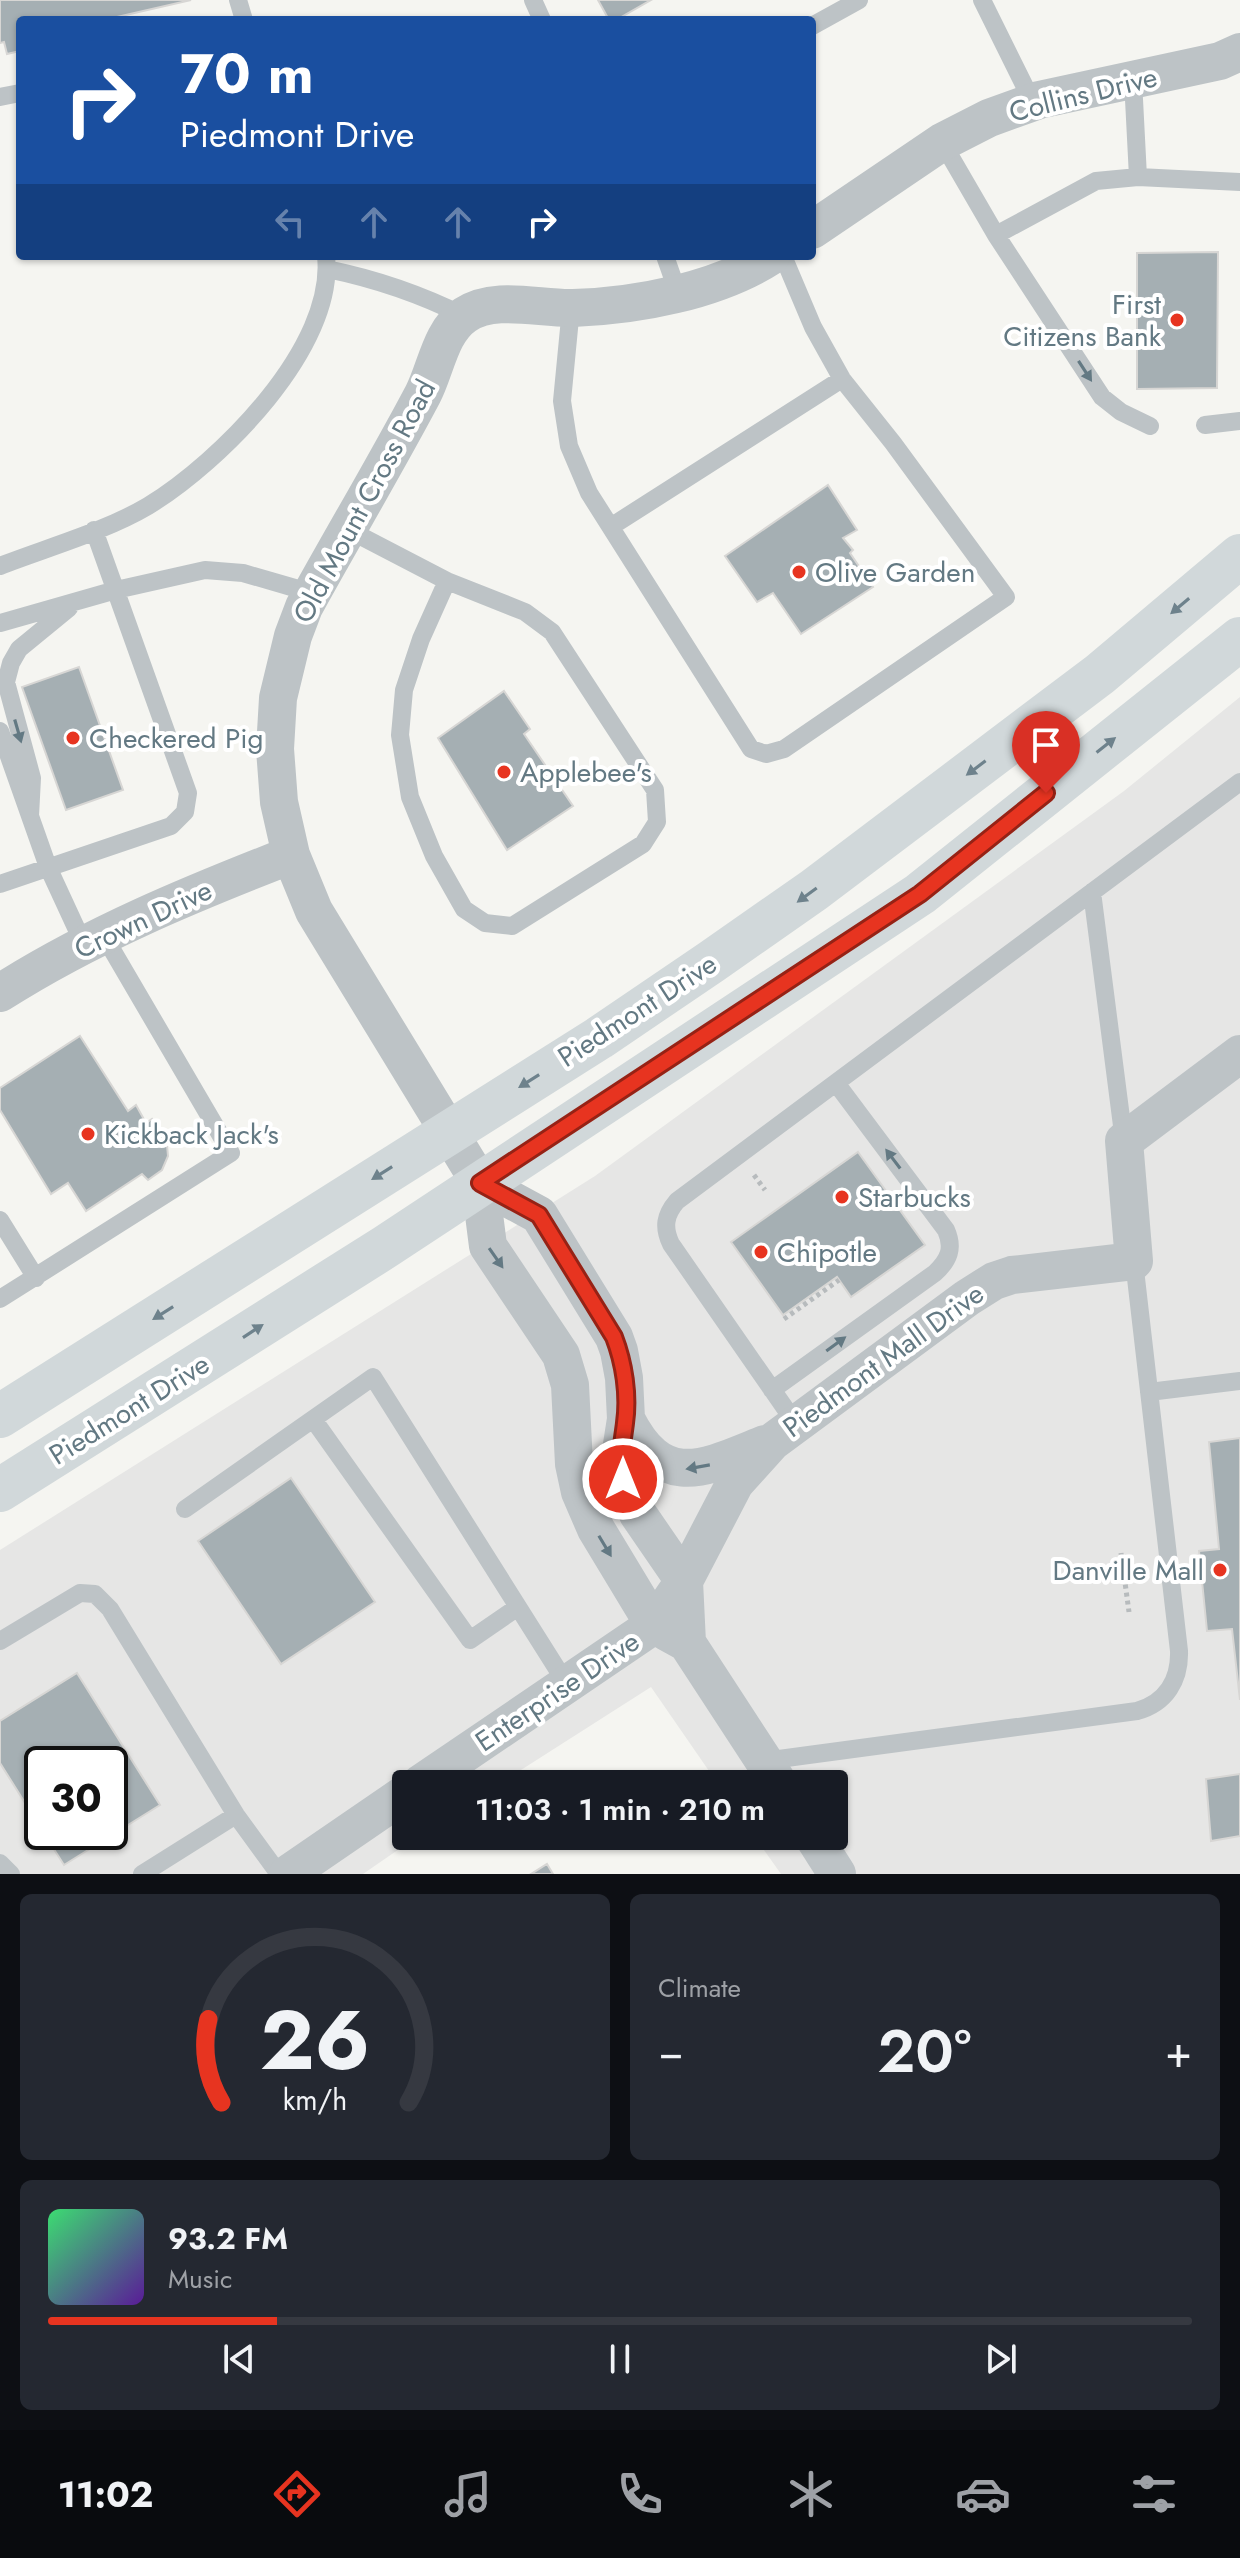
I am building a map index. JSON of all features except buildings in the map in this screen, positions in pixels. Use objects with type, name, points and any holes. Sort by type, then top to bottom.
[{"type":"main road","name":"Piedmont Drive","points":[[0,1416],[599,1038],[814,890],[1100,674],[1240,556]]},
{"type":"main road","name":"Piedmont Drive","points":[[0,1490],[192,1370],[920,894],[1240,639]]},
{"type":"street","name":"Collins Drive","points":[[816,227],[942,142],[989,118],[1033,103],[1220,61],[1240,52]]},
{"type":"street","points":[[464,316],[481,308],[506,305],[571,308],[619,305],[678,293],[734,275],[765,260]]},
{"type":"street","name":"Old Mount Cross Road","points":[[464,316],[449,332],[424,392],[312,593],[293,636],[278,698],[275,749],[279,802],[291,855],[314,911],[480,1183],[488,1246],[564,1359],[570,1385],[574,1464],[583,1500],[596,1529],[654,1625]]},
{"type":"street","name":"Crown Drive","points":[[0,993],[94,940],[181,898],[291,855]]},
{"type":"street","points":[[1134,1261],[1124,1141],[1240,1054]]},
{"type":"street","name":"Old Mount Cross Road","points":[[480,1183],[539,1215],[595,1303],[619,1351],[624,1378],[626,1419],[621,1473],[638,1514],[684,1581]]},
{"type":"street","name":"Piedmont Mall Drive","points":[[654,1625],[684,1581],[735,1483],[784,1433],[994,1281],[1022,1273],[1134,1261]]},
{"type":"street","points":[[626,1419],[653,1456],[666,1465],[681,1469],[703,1467],[784,1433]]},
{"type":"street","points":[[684,1581],[687,1643]]},
{"type":"street","points":[[654,1625],[687,1643],[771,1770]]},
{"type":"street","name":"Enterprise Drive","points":[[441,1770],[654,1625]]},
{"type":"street","points":[[288,1874],[392,1803]]},
{"type":"street","points":[[822,1850],[837,1874]]},
{"type":"lane","points":[[816,24],[859,0]]},
{"type":"lane","points":[[982,0],[1033,103]]},
{"type":"lane","points":[[1133,80],[1138,177]]},
{"type":"lane","points":[[942,142],[996,235],[1102,397],[1121,412],[1150,426]]},
{"type":"lane","points":[[996,235],[1096,181],[1138,177],[1240,182]]},
{"type":"lane","points":[[666,260],[678,293]]},
{"type":"lane","points":[[571,308],[562,401],[569,446],[589,493],[751,749],[766,754],[784,749],[1006,597],[842,379],[813,327],[785,260]]},
{"type":"lane","points":[[0,566],[147,507],[195,472],[239,432],[277,387],[308,336],[325,297],[327,263],[420,294],[464,316]]},
{"type":"lane","points":[[612,526],[842,379]]},
{"type":"lane","points":[[1205,425],[1240,421]]},
{"type":"lane","points":[[347,529],[447,581],[525,612],[552,632],[655,790],[657,822],[643,844],[512,926],[485,923],[464,909],[434,856],[410,797],[400,735],[404,690],[421,639],[447,581]]},
{"type":"lane","points":[[0,884],[171,826],[185,812],[188,793],[94,530]]},
{"type":"lane","points":[[0,623],[116,590],[205,570],[243,573],[312,593]]},
{"type":"lane","points":[[30,816],[32,778],[6,682],[19,649],[78,601]]},
{"type":"lane","points":[[0,731],[48,867],[231,1153],[0,1299]]},
{"type":"lane","points":[[784,1433],[772,1390],[671,1244],[665,1222],[677,1201],[1240,782]]},
{"type":"lane","points":[[1092,892],[1124,1141]]},
{"type":"lane","points":[[772,1390],[935,1273],[946,1261],[951,1249],[946,1230],[836,1083]]},
{"type":"lane","points":[[0,1220],[36,1278]]},
{"type":"lane","points":[[784,1770],[1137,1711],[1152,1707],[1162,1698],[1175,1679],[1179,1651],[1134,1261]]},
{"type":"lane","points":[[185,1509],[373,1377],[566,1683]]},
{"type":"lane","points":[[1149,1392],[1240,1381]]},
{"type":"lane","points":[[313,1419],[470,1640],[518,1607]]},
{"type":"lane","points":[[0,1641],[80,1593],[95,1594],[110,1609],[236,1815],[279,1874]]},
{"type":"lane","points":[[142,1874],[236,1815]]},
{"type":"lane","points":[[0,1863],[11,1874]]},
{"type":"path","points":[[784,1319],[839,1280]]},
{"type":"path","points":[[1121,1553],[1129,1612]]},
{"type":"shaded area","name":"Danville Mall","points":[[1240,697],[1240,1874],[781,1874],[764,1850],[848,1850],[848,1770],[708,1770],[651,1687],[521,1770],[392,1770],[392,1850],[398,1850],[363,1874],[0,1874],[0,1550],[595,1176],[1124,791]]},
{"type":"place","name":"First Citizens Bank","points":[[1177,320]]},
{"type":"place","name":"Olive Garden","points":[[799,572]]},
{"type":"place","name":"Checkered Pig","points":[[73,738]]},
{"type":"place","name":"Applebee's","points":[[504,772]]},
{"type":"place","name":"Kickback Jack's","points":[[88,1134]]},
{"type":"place","name":"Starbucks","points":[[842,1197]]},
{"type":"place","name":"Chipotle","points":[[761,1252]]},
{"type":"place","name":"Danville Mall","points":[[1220,1570]]},
{"type":"route","points":[[623,1479],[621,1459],[626,1419],[624,1378],[614,1337],[539,1215],[480,1183],[920,894],[1046,793]]}]
